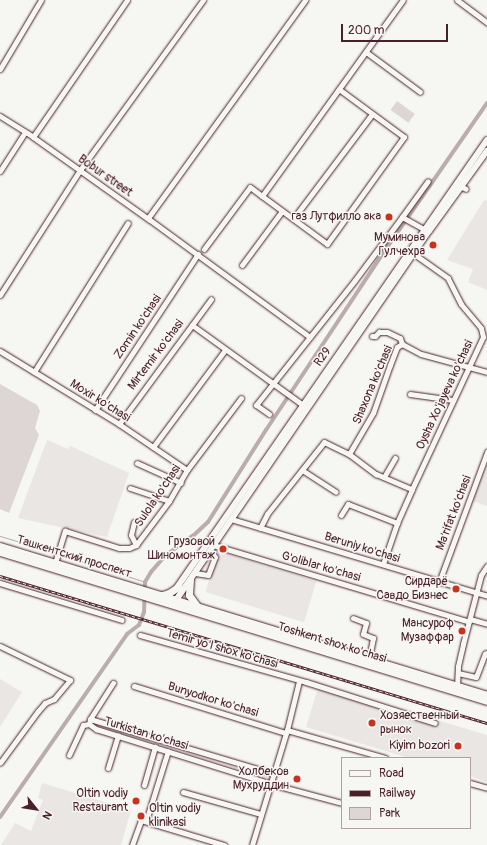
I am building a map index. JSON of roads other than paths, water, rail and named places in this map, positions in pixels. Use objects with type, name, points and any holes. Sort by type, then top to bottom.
[{"type":"highway","name":"Ташкентский проспект","points":[[0,546],[56,559],[144,594]]},
{"type":"highway","points":[[0,552],[173,601]]},
{"type":"highway","points":[[190,580],[189,594],[197,610]]},
{"type":"highway","points":[[144,594],[169,594],[178,587]]},
{"type":"highway","points":[[159,595],[197,610]]},
{"type":"highway","name":"Toshkent shox ko'chasi","points":[[197,610],[369,659],[487,695]]},
{"type":"highway","name":"Toshkent shox ko'chasi","points":[[197,610],[487,701]]},
{"type":"main road","name":"R29","points":[[173,601],[178,587],[424,229],[487,140]]},
{"type":"main road","name":"R29","points":[[173,601],[195,573],[414,254],[464,188],[487,151]]},
{"type":"street","points":[[0,69],[41,0]]},
{"type":"street","points":[[33,137],[127,0]]},
{"type":"street","points":[[0,295],[80,170],[203,0]]},
{"type":"street","points":[[148,218],[305,0]]},
{"type":"street","points":[[262,196],[403,0]]},
{"type":"street","points":[[457,0],[487,23]]},
{"type":"street","points":[[366,52],[420,92]]},
{"type":"street","points":[[204,249],[250,187],[327,244],[404,137],[339,89]]},
{"type":"street","points":[[294,219],[372,114]]},
{"type":"street","name":"Bobur street","points":[[0,116],[33,137],[148,218],[310,337]]},
{"type":"street","points":[[0,171],[25,132]]},
{"type":"street","points":[[268,414],[256,405],[403,217],[428,181]]},
{"type":"street","points":[[242,265],[282,211]]},
{"type":"street","points":[[403,217],[424,229]]},
{"type":"street","points":[[34,372],[128,223]]},
{"type":"street","name":"Zomin ko'chasi","points":[[95,410],[198,254]]},
{"type":"street","name":"Oysha Xo'jayeva ko'chasi","points":[[382,564],[397,522],[483,337],[483,332],[461,304],[448,278],[414,254]]},
{"type":"street","name":"Mirtemir ko'chasi","points":[[118,424],[211,299]]},
{"type":"street","points":[[192,325],[303,405]]},
{"type":"street","points":[[372,336],[375,336],[379,332],[387,332],[400,338],[402,344],[421,354],[487,372]]},
{"type":"street","name":"Shaxona ko'chasi","points":[[349,454],[374,413],[397,347],[402,344]]},
{"type":"street","points":[[153,446],[225,350]]},
{"type":"street","name":"Moxir ko'chasi","points":[[0,351],[153,446],[187,470]]},
{"type":"street","points":[[410,394],[453,400]]},
{"type":"street","name":"Sulola ko'chasi","points":[[56,559],[65,531],[119,548],[129,548],[136,545],[169,501],[181,483],[187,470],[241,398]]},
{"type":"street","points":[[260,528],[267,514],[324,442],[349,454],[376,474],[412,489]]},
{"type":"street","name":"Ma'rifat ko'chasi","points":[[439,582],[487,452]]},
{"type":"street","points":[[384,477],[395,458]]},
{"type":"street","points":[[137,463],[181,483]]},
{"type":"street","points":[[302,470],[336,492]]},
{"type":"street","points":[[130,488],[169,501]]},
{"type":"street","points":[[341,515],[348,504],[397,522]]},
{"type":"street","name":"Beruniy ko'chasi","points":[[231,519],[487,596]]},
{"type":"street","points":[[134,522],[131,535],[136,545]]},
{"type":"street","points":[[195,573],[208,575],[215,557],[212,548]]},
{"type":"street","name":"G'oliblar ko'chasi","points":[[212,548],[487,624]]},
{"type":"street","points":[[457,686],[462,644],[470,620],[481,575],[487,566]]},
{"type":"street","points":[[0,582],[122,620]]},
{"type":"street","points":[[352,618],[366,623],[363,634],[373,638],[369,659]]},
{"type":"street","name":"Temir yo'l shox ko'chasi","points":[[140,635],[299,681],[435,723]]},
{"type":"street","points":[[0,646],[70,680],[54,698],[45,703],[38,711],[0,763]]},
{"type":"street","points":[[458,673],[476,677],[485,654],[487,653]]},
{"type":"street","points":[[252,845],[274,774],[299,681]]},
{"type":"street","points":[[69,754],[83,725],[90,722],[113,683]]},
{"type":"street","name":"Bunyodkor ko'chasi","points":[[134,686],[286,732],[381,757]]},
{"type":"street","name":"Turkistan ko'chasi","points":[[90,722],[96,729],[271,784],[341,803]]},
{"type":"street","name":"Turkistan ko'chasi","points":[[90,722],[274,774]]},
{"type":"street","points":[[108,768],[118,736]]},
{"type":"street","points":[[144,785],[155,747]]},
{"type":"street","points":[[132,845],[144,821],[168,751]]},
{"type":"street","points":[[471,783],[487,788]]},
{"type":"street","points":[[183,792],[261,814]]},
{"type":"street","points":[[144,821],[224,845]]},
{"type":"waterway","points":[[0,817],[127,634],[139,625],[144,612],[145,582],[151,572],[166,555],[194,535],[208,522],[266,430],[388,246],[487,103]]},
{"type":"waterway","points":[[0,536],[57,553]]},
{"type":"waterway","points":[[60,554],[145,582]]},
{"type":"railway","points":[[0,576],[487,723]]},
{"type":"place","name":"газ Лутфилло ака","points":[[389,217]]},
{"type":"place","name":"Муминова Гулчехра","points":[[433,245]]},
{"type":"place","name":"Грузовой Шиномонтаж","points":[[223,549]]},
{"type":"place","name":"Сирдарё Савдо Бизнес","points":[[456,589]]},
{"type":"place","name":"Мансуроф Музаффар","points":[[462,631]]},
{"type":"place","name":"Хозяественный рынок","points":[[372,723]]},
{"type":"place","name":"Kiyim bozori","points":[[458,746]]},
{"type":"place","name":"Холбеков Мухруддин","points":[[297,779]]},
{"type":"place","name":"Oltin vodiy Restaurant","points":[[136,801]]},
{"type":"place","name":"Oltin vodiy klinikasi","points":[[141,816]]}]
